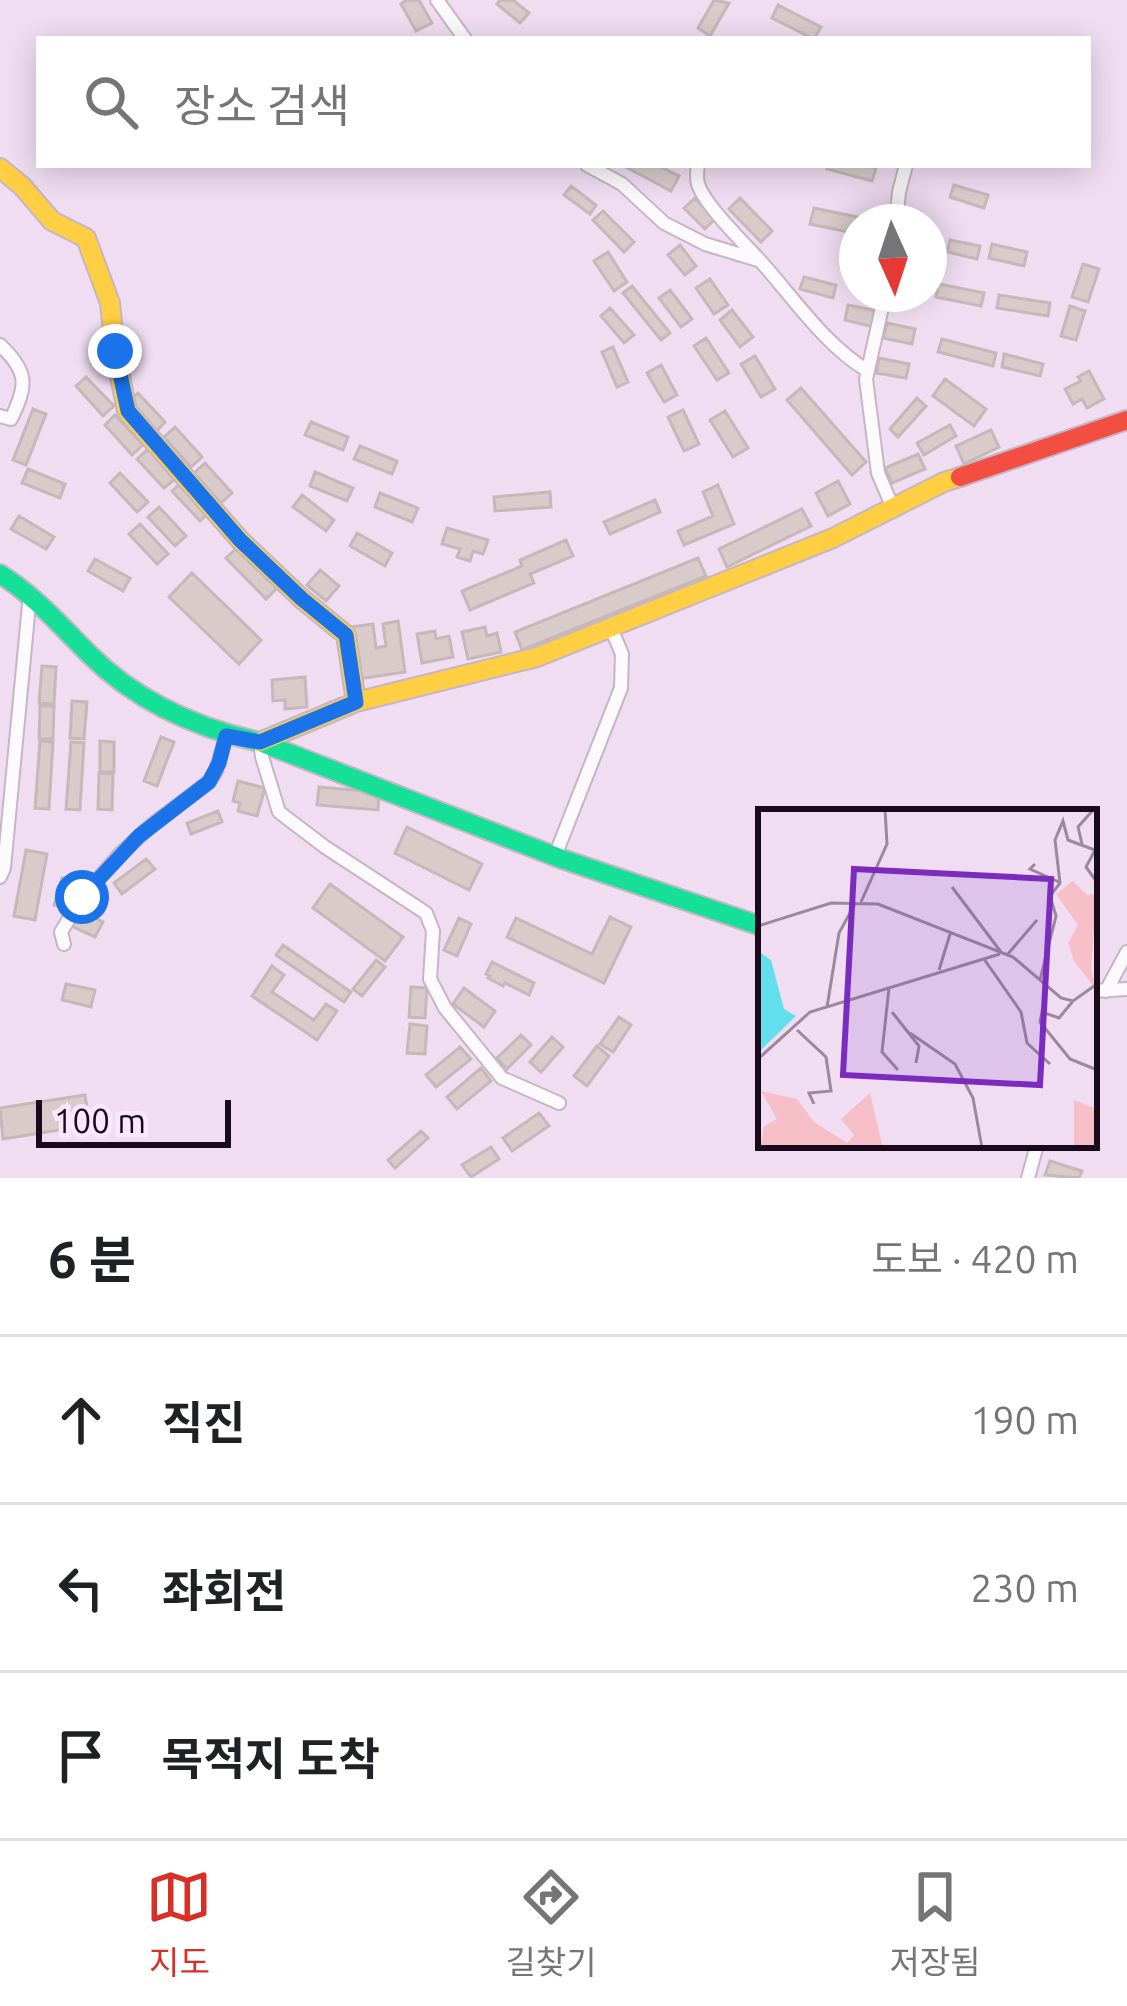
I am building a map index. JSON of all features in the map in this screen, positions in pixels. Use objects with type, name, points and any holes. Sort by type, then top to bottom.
[{"type":"street","points":[[437,0],[462,36]]},
{"type":"street","points":[[0,168],[52,221],[86,238],[110,303],[128,411],[240,540],[346,635],[356,702]]},
{"type":"street","points":[[593,168],[622,184],[664,223],[705,244],[760,260]]},
{"type":"street","points":[[698,168],[701,190],[792,299],[854,363],[868,371]]},
{"type":"street","points":[[898,204],[905,168]]},
{"type":"street","points":[[881,312],[866,379],[878,473],[893,508]]},
{"type":"street","points":[[0,345],[16,360],[24,392],[11,419],[0,416]]},
{"type":"street","points":[[260,742],[356,702],[537,657],[833,538],[944,482],[1127,420]]},
{"type":"street","points":[[0,574],[30,594],[108,672],[148,701],[194,725],[260,742],[555,856],[758,925]]},
{"type":"street","points":[[0,877],[30,594]]},
{"type":"street","points":[[555,856],[621,688],[622,655],[611,628]]},
{"type":"street","points":[[64,944],[62,932],[96,880],[139,836],[213,777],[226,736]]},
{"type":"street","points":[[260,742],[279,812],[426,913],[434,943],[430,979],[445,1008],[502,1078],[560,1103]]},
{"type":"street","points":[[1100,991],[1127,952]]},
{"type":"street","points":[[1100,991],[1127,989]]},
{"type":"street","points":[[1028,1178],[1036,1148]]},
{"type":"building","points":[[419,0],[432,23],[416,31],[401,4]]},
{"type":"building","points":[[513,0],[529,13],[520,23],[497,4]]},
{"type":"building","points":[[714,0],[729,3],[710,36],[698,28]]},
{"type":"building","points":[[778,5],[821,27],[816,36],[808,36],[772,18]]},
{"type":"building","points":[[628,168],[663,168],[679,176],[671,191]]},
{"type":"building","points":[[827,168],[876,168],[872,181]]},
{"type":"building","points":[[954,185],[988,195],[984,208],[950,197]]},
{"type":"building","points":[[571,186],[596,205],[590,214],[564,195]]},
{"type":"building","points":[[695,198],[715,219],[705,229],[684,208]]},
{"type":"building","points":[[740,198],[772,231],[761,242],[729,209]]},
{"type":"building","points":[[814,208],[839,213],[839,230],[810,224]]},
{"type":"building","points":[[603,211],[634,242],[624,252],[593,220]]},
{"type":"building","points":[[950,240],[980,246],[977,259],[947,252]]},
{"type":"building","points":[[992,244],[1027,252],[1024,266],[989,258]]},
{"type":"building","points":[[680,245],[696,266],[685,275],[668,255]]},
{"type":"building","points":[[608,252],[627,282],[614,291],[594,261]]},
{"type":"building","points":[[1083,264],[1099,269],[1088,302],[1072,297]]},
{"type":"building","points":[[804,277],[836,285],[833,298],[800,289]]},
{"type":"building","points":[[710,279],[728,305],[714,314],[696,288]]},
{"type":"building","points":[[632,286],[670,333],[661,340],[623,293]]},
{"type":"building","points":[[947,286],[984,293],[981,306],[947,299]]},
{"type":"building","points":[[670,290],[692,319],[681,327],[659,298]]},
{"type":"building","points":[[999,295],[1050,303],[1048,316],[997,308]]},
{"type":"building","points":[[1070,306],[1085,311],[1076,340],[1061,336]]},
{"type":"building","points":[[610,308],[634,335],[624,343],[601,316]]},
{"type":"building","points":[[732,310],[753,337],[740,347],[720,320]]},
{"type":"building","points":[[847,312],[877,312],[873,327],[845,320]]},
{"type":"building","points":[[887,323],[915,329],[912,344],[883,338]]},
{"type":"building","points":[[706,338],[729,373],[717,380],[694,346]]},
{"type":"building","points":[[942,339],[996,353],[993,366],[938,352]]},
{"type":"building","points":[[613,347],[628,382],[617,387],[602,352]]},
{"type":"building","points":[[1004,354],[1043,364],[1040,376],[1002,367]]},
{"type":"building","points":[[755,356],[775,389],[761,397],[741,364]]},
{"type":"building","points":[[879,358],[909,364],[906,378],[876,373]]},
{"type":"building","points":[[661,365],[677,395],[664,402],[647,373]]},
{"type":"building","points":[[1089,371],[1104,399],[1087,408],[1082,399],[1073,404],[1065,389]]},
{"type":"building","points":[[86,377],[114,406],[103,416],[76,386]]},
{"type":"building","points":[[945,379],[986,409],[974,426],[933,396]]},
{"type":"building","points":[[801,388],[866,462],[852,475],[787,400]]},
{"type":"building","points":[[138,393],[165,422],[155,433],[127,403]]},
{"type":"building","points":[[917,398],[926,406],[898,437],[890,429]]},
{"type":"building","points":[[33,409],[46,414],[26,465],[13,460]]},
{"type":"building","points":[[683,410],[699,444],[684,451],[668,417]]},
{"type":"building","points":[[725,411],[748,448],[733,457],[710,420]]},
{"type":"building","points":[[115,415],[143,445],[132,455],[105,425]]},
{"type":"building","points":[[311,422],[348,437],[343,450],[305,435]]},
{"type":"building","points":[[950,425],[956,436],[924,455],[917,443]]},
{"type":"building","points":[[175,427],[202,457],[191,467],[164,437]]},
{"type":"building","points":[[991,430],[999,447],[964,464],[956,446]]},
{"type":"building","points":[[360,446],[397,461],[392,474],[354,459]]},
{"type":"building","points":[[148,449],[175,479],[164,488],[137,459]]},
{"type":"building","points":[[918,454],[925,469],[892,483],[885,468]]},
{"type":"building","points":[[205,463],[232,493],[221,503],[194,473]]},
{"type":"building","points":[[28,469],[65,484],[60,498],[22,483]]},
{"type":"building","points":[[315,472],[353,488],[347,501],[310,486]]},
{"type":"building","points":[[120,473],[148,502],[137,512],[110,483]]},
{"type":"building","points":[[183,481],[211,511],[200,521],[172,491]]},
{"type":"building","points":[[838,481],[850,504],[828,516],[816,493]]},
{"type":"building","points":[[718,485],[734,524],[684,545],[678,531],[713,516],[703,492]]},
{"type":"building","points":[[550,492],[551,507],[495,511],[494,497]]},
{"type":"building","points":[[380,493],[418,508],[412,522],[375,507]]},
{"type":"building","points":[[302,495],[334,520],[326,531],[293,507]]},
{"type":"building","points":[[655,500],[660,512],[610,534],[604,522]]},
{"type":"building","points":[[159,507],[186,536],[175,546],[148,517]]},
{"type":"building","points":[[802,509],[811,526],[727,567],[719,549]]},
{"type":"building","points":[[19,516],[54,537],[46,549],[11,529]]},
{"type":"building","points":[[140,524],[168,554],[157,564],[129,534]]},
{"type":"building","points":[[447,528],[488,540],[483,554],[473,551],[470,561],[457,557],[460,549],[442,544]]},
{"type":"building","points":[[357,533],[392,553],[385,566],[350,546]]},
{"type":"building","points":[[566,540],[573,556],[530,574],[534,583],[470,610],[462,591],[522,566],[520,560]]},
{"type":"building","points":[[237,548],[277,588],[266,599],[226,558]]},
{"type":"building","points":[[698,558],[706,576],[522,650],[515,632]]},
{"type":"building","points":[[95,559],[130,578],[123,591],[88,571]]},
{"type":"building","points":[[320,570],[339,586],[326,601],[307,585]]},
{"type":"building","points":[[192,573],[261,640],[239,664],[169,597]]},
{"type":"building","points":[[398,621],[405,672],[358,679],[351,627],[373,624],[376,648],[386,646],[383,624]]},
{"type":"building","points":[[485,627],[487,636],[497,633],[501,652],[468,659],[462,632]]},
{"type":"building","points":[[435,631],[436,639],[449,636],[453,657],[422,663],[417,634]]},
{"type":"building","points":[[42,666],[56,667],[54,704],[39,703]]},
{"type":"building","points":[[305,677],[307,707],[285,709],[285,700],[273,701],[272,680]]},
{"type":"building","points":[[72,701],[87,702],[84,739],[70,738]]},
{"type":"building","points":[[40,706],[54,706],[53,739],[39,739]]},
{"type":"building","points":[[161,737],[174,742],[157,786],[144,781]]},
{"type":"building","points":[[40,741],[53,742],[49,809],[35,808]]},
{"type":"building","points":[[100,741],[114,742],[114,772],[100,772]]},
{"type":"building","points":[[71,742],[84,743],[80,810],[66,809]]},
{"type":"building","points":[[99,773],[113,774],[112,810],[98,809]]},
{"type":"building","points":[[238,781],[265,788],[257,816],[238,811],[240,803],[233,801]]},
{"type":"building","points":[[319,787],[379,792],[378,810],[317,805]]},
{"type":"building","points":[[218,811],[222,822],[191,834],[187,823]]},
{"type":"building","points":[[407,827],[482,864],[469,890],[395,853]]},
{"type":"building","points":[[26,850],[47,854],[35,920],[14,916]]},
{"type":"building","points":[[146,859],[155,869],[122,894],[114,883]]},
{"type":"building","points":[[62,878],[79,883],[70,910],[54,905]]},
{"type":"building","points":[[330,884],[403,937],[385,961],[313,908]]},
{"type":"building","points":[[76,909],[103,922],[95,937],[69,925]]},
{"type":"building","points":[[610,917],[631,927],[604,983],[507,937],[516,918],[592,954]]},
{"type":"building","points":[[459,918],[471,924],[457,956],[444,950]]},
{"type":"building","points":[[283,945],[351,992],[344,1002],[276,955]]},
{"type":"building","points":[[376,960],[385,967],[362,996],[353,989]]},
{"type":"building","points":[[492,962],[534,983],[529,995],[488,978]]},
{"type":"building","points":[[272,966],[284,975],[272,992],[314,1020],[326,1004],[337,1011],[317,1040],[252,996]]},
{"type":"building","points":[[66,984],[95,990],[91,1007],[62,1000]]},
{"type":"building","points":[[411,987],[427,988],[425,1018],[409,1017]]},
{"type":"building","points":[[464,988],[495,1011],[484,1027],[453,1004]]},
{"type":"building","points":[[619,1017],[631,1025],[613,1052],[600,1044]]},
{"type":"building","points":[[410,1024],[427,1026],[425,1054],[407,1053]]},
{"type":"building","points":[[521,1035],[531,1045],[507,1069],[497,1058]]},
{"type":"building","points":[[552,1037],[563,1047],[541,1072],[530,1062]]},
{"type":"building","points":[[597,1046],[609,1056],[587,1086],[574,1076]]},
{"type":"building","points":[[460,1047],[471,1059],[436,1087],[426,1075]]},
{"type":"building","points":[[481,1068],[491,1081],[457,1109],[447,1097]]},
{"type":"building","points":[[85,1095],[90,1125],[3,1139],[0,1108]]},
{"type":"building","points":[[539,1113],[549,1126],[512,1151],[503,1138]]},
{"type":"building","points":[[421,1131],[428,1138],[395,1168],[388,1160]]},
{"type":"building","points":[[491,1147],[499,1159],[471,1177],[462,1165]]},
{"type":"building","points":[[1050,1161],[1082,1171],[1079,1178],[1045,1175]]},
{"type":"traffic: fast","points":[[0,574],[36,601],[107,671],[168,710],[562,859],[758,925]]},
{"type":"traffic: slow","points":[[0,168],[52,221],[86,238],[110,303],[127,411],[240,540],[346,635],[356,702]]},
{"type":"traffic: slow","points":[[260,742],[356,702],[537,657],[833,538],[960,477]]},
{"type":"traffic: jam","points":[[960,477],[1127,420]]},
{"type":"route","points":[[82,897],[139,836],[209,782],[226,736],[260,742],[356,702],[346,635],[240,540],[128,411],[115,351]]}]
